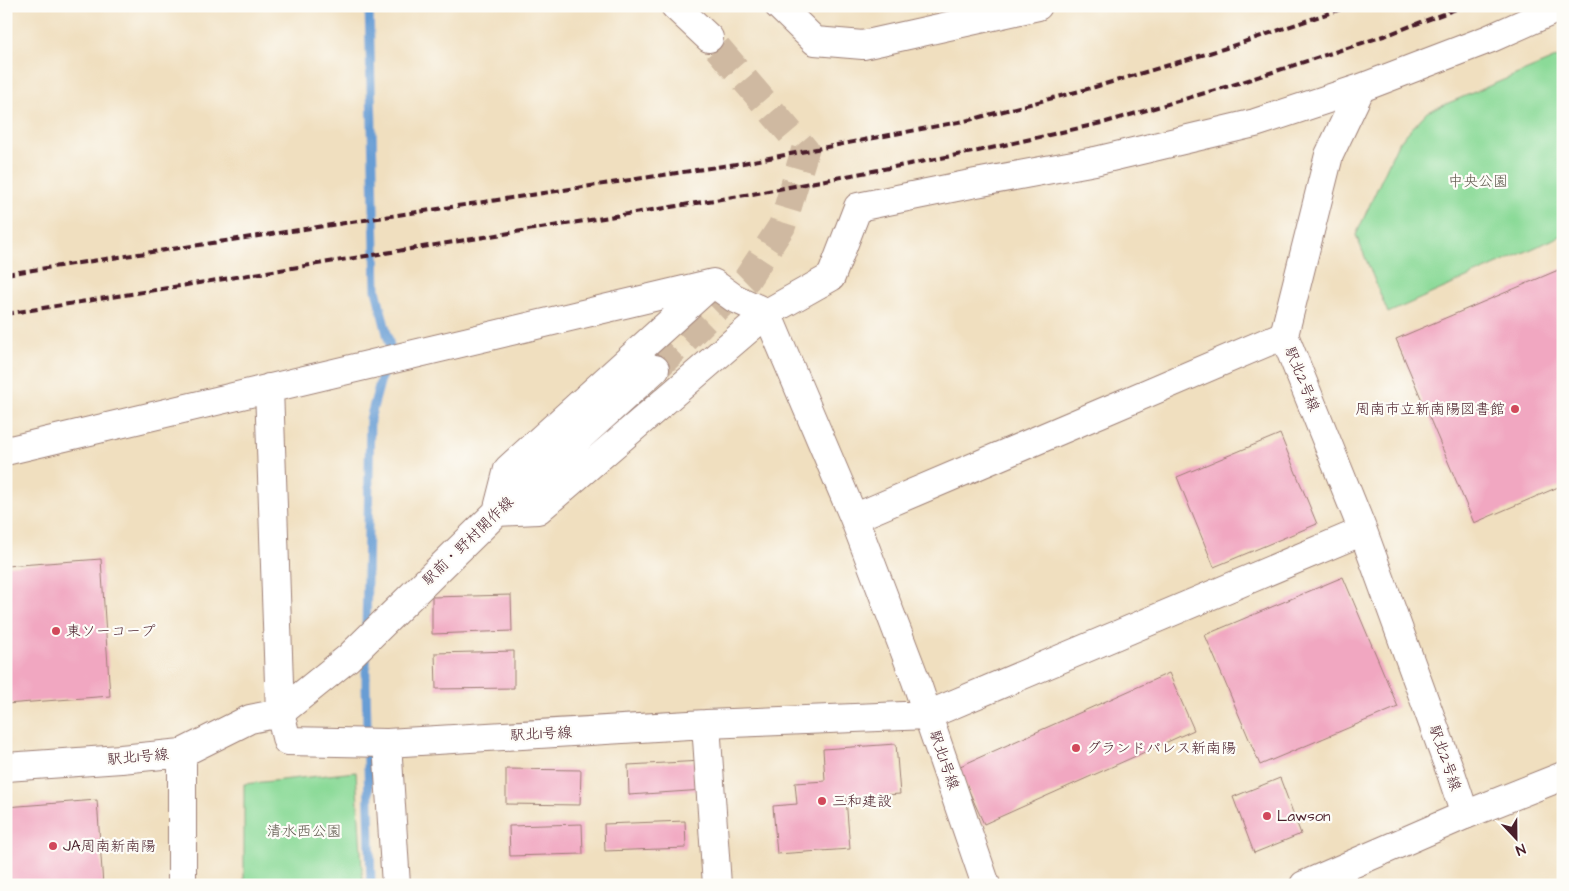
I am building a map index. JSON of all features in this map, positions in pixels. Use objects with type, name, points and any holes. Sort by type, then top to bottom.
[{"type":"street","points":[[674,6],[709,38]]},
{"type":"street","points":[[779,6],[815,41],[863,45],[1038,6]]},
{"type":"street","points":[[713,283],[508,469],[497,512],[538,510],[767,313],[831,277],[858,207],[1095,161],[1255,123],[1361,88],[1489,39],[1563,6]]},
{"type":"street","name":"駅北2号線","points":[[1361,88],[1329,155],[1284,335],[1363,531],[1465,815]]},
{"type":"street","points":[[6,451],[713,283],[734,298],[767,313],[854,518],[928,715],[1363,531]]},
{"type":"street","points":[[854,518],[1284,335]]},
{"type":"street","name":"駅前・野村開作線","points":[[280,713],[348,658],[497,512],[655,369]]},
{"type":"street","points":[[269,388],[280,713]]},
{"type":"street","name":"駅北1号線","points":[[6,766],[182,753],[250,719],[280,713],[287,741],[387,743],[706,724],[928,715],[986,885]]},
{"type":"street","points":[[706,724],[717,885]]},
{"type":"street","points":[[387,743],[396,885]]},
{"type":"street","points":[[182,753],[182,885]]},
{"type":"street","points":[[1304,885],[1465,815],[1563,776]]},
{"type":"green space","name":"中央公園","points":[[1563,55],[1563,235],[1388,313],[1356,235],[1398,143],[1427,112]]},
{"type":"green space","name":"清水西公園","points":[[356,772],[363,885],[244,885],[244,784]]},
{"type":"building","points":[[1563,268],[1563,485],[1474,523],[1396,339]]},
{"type":"building","points":[[1280,434],[1317,524],[1214,567],[1177,477]]},
{"type":"building","name":"東ソーコープ","points":[[101,559],[110,696],[6,704],[6,566]]},
{"type":"building","points":[[1343,577],[1398,707],[1260,765],[1205,635]]},
{"type":"building","points":[[511,595],[512,631],[432,634],[432,597]]},
{"type":"building","points":[[514,651],[514,688],[436,689],[435,653]]},
{"type":"building","name":"グランドパレス新南陽","points":[[1169,673],[1194,730],[984,824],[958,767]]},
{"type":"building","name":"三和建設","points":[[896,744],[900,794],[846,798],[850,849],[777,854],[773,806],[797,804],[795,783],[825,781],[823,749]]},
{"type":"building","points":[[702,761],[704,790],[629,795],[628,765]]},
{"type":"building","points":[[506,769],[581,770],[580,805],[506,804]]},
{"type":"building","name":"Lawson","points":[[1280,778],[1301,834],[1254,853],[1233,797]]},
{"type":"building","name":"JA周南新南陽","points":[[97,800],[103,885],[6,885],[6,807]]},
{"type":"building","points":[[685,821],[686,848],[605,851],[604,824]]},
{"type":"building","points":[[582,824],[583,854],[510,856],[509,826]]},
{"type":"waterway","points":[[366,632],[370,419],[390,346],[376,290],[369,6]]},
{"type":"waterway","points":[[366,648],[371,885]]},
{"type":"tunnel","points":[[655,369],[747,279],[782,226],[805,150],[709,38]]},
{"type":"railway","points":[[6,274],[743,163],[969,120],[1095,87],[1226,48],[1350,6]]},
{"type":"railway","points":[[6,314],[752,194],[978,151],[1106,122],[1239,83],[1387,35],[1464,6]]},
{"type":"place","name":"周南市立新南陽図書館","points":[[1515,409]]},
{"type":"place","name":"東ソーコープ","points":[[56,631]]},
{"type":"place","name":"グランドパレス新南陽","points":[[1076,748]]},
{"type":"place","name":"三和建設","points":[[822,801]]},
{"type":"place","name":"Lawson","points":[[1267,816]]},
{"type":"place","name":"JA周南新南陽","points":[[53,846]]}]
